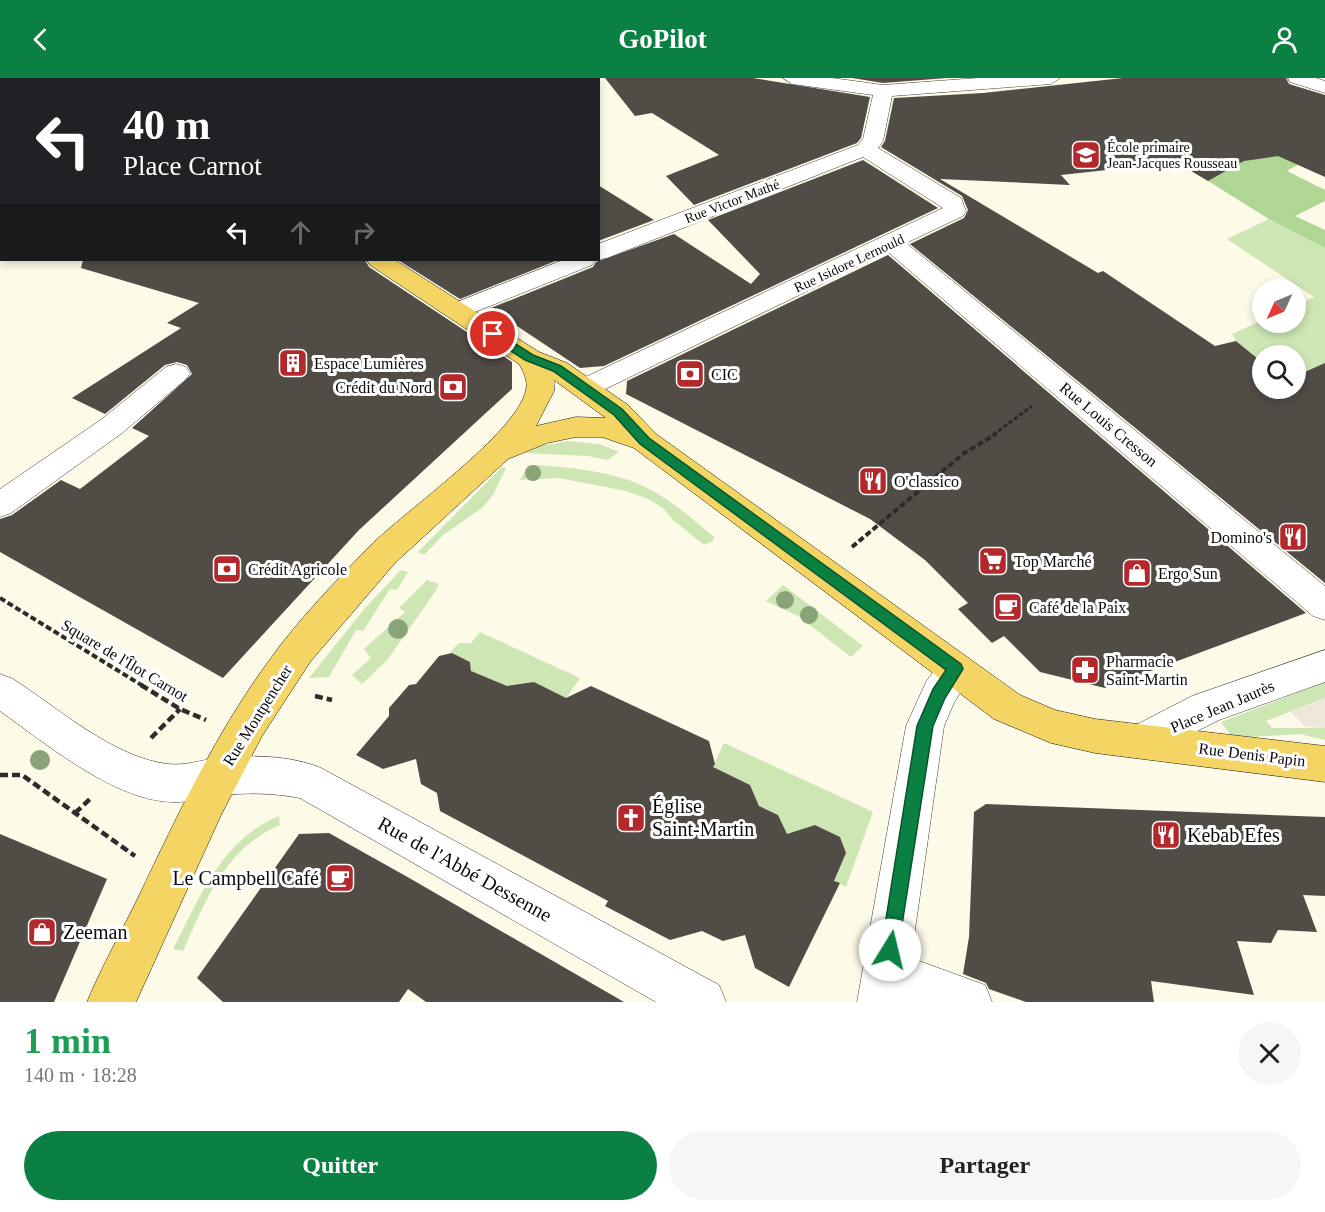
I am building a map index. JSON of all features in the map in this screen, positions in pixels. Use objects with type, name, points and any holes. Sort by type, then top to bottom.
[{"type":"main road","points":[[381,261],[529,358],[557,369],[585,388],[618,412],[645,441],[1007,707],[1051,726],[1095,736],[1144,740]]},
{"type":"main road","name":"Rue Montpencher","points":[[111,1002],[218,777],[273,684],[323,621],[386,551],[497,452],[522,422],[539,394],[541,383],[529,358]]},
{"type":"main road","name":"Rue Montpencher","points":[[497,452],[537,436],[580,427],[602,427],[645,441]]},
{"type":"main road","name":"Rue Denis Papin","points":[[1144,740],[1325,764]]},
{"type":"street","points":[[792,78],[827,81],[883,91],[1051,78]]},
{"type":"street","points":[[1297,78],[1325,87]]},
{"type":"street","points":[[865,149],[873,141],[883,91]]},
{"type":"street","name":"Rue Isidore Lernould","points":[[585,388],[951,215],[956,207],[865,149]]},
{"type":"street","name":"Rue Victor Mathé","points":[[600,253],[865,149]]},
{"type":"street","name":"Rue Louis Cresson","points":[[891,243],[1325,606]]},
{"type":"street","points":[[456,311],[581,261]]},
{"type":"street","points":[[0,505],[112,426],[176,373]]},
{"type":"street","name":"Place Jean Jaurès","points":[[1144,740],[1206,708],[1325,666]]},
{"type":"street","points":[[956,669],[939,694],[925,726],[884,987],[968,1002]]},
{"type":"street","name":"Rue de l'Abbé Dessenne","points":[[0,690],[102,758],[144,779],[169,784],[218,777],[281,774],[308,781],[702,1002]]},
{"type":"path","points":[[824,572],[963,454],[1002,430],[1062,384]]},
{"type":"path","name":"Square de l'Îlot Carnot","points":[[0,598],[180,709],[244,733]]},
{"type":"path","points":[[150,739],[180,709]]},
{"type":"path","points":[[0,775],[22,776],[170,882]]},
{"type":"green space","points":[[1284,139],[1317,153],[1287,171],[1325,190],[1325,201],[1295,216],[1325,230],[1325,248],[1269,219],[1208,181]]},
{"type":"green space","points":[[1269,219],[1325,248],[1325,363],[1306,373],[1306,345],[1252,345],[1252,354],[1236,341],[1232,334],[1252,325],[1252,333],[1306,333],[1306,301],[1314,297],[1306,292],[1306,279],[1287,279],[1227,239]]},
{"type":"green space","points":[[568,441],[599,444],[619,452],[607,460],[588,456],[525,453],[539,446]]},
{"type":"green space","points":[[536,465],[599,472],[644,487],[687,514],[714,537],[713,541],[704,545],[673,520],[663,508],[648,499],[626,491],[559,478],[520,480],[527,467]]},
{"type":"green space","points":[[502,467],[506,468],[493,495],[482,508],[443,535],[424,555],[418,552]]},
{"type":"green space","points":[[401,570],[408,572],[397,590],[390,589],[363,631],[356,630],[329,677],[309,678],[365,608]]},
{"type":"green space","points":[[427,580],[439,584],[435,592],[388,659],[362,684],[352,675],[371,658],[364,649],[405,612],[399,608]]},
{"type":"green space","points":[[783,585],[863,646],[851,657],[798,616],[766,601]]},
{"type":"green space","points":[[480,632],[580,678],[559,709],[534,683],[507,686],[493,680],[474,686],[470,662],[450,652],[459,643],[471,643]]},
{"type":"green space","points":[[1325,682],[1325,698],[1266,721],[1272,728],[1325,728],[1325,740],[1300,734],[1233,738],[1221,722]]},
{"type":"green space","points":[[724,743],[873,812],[846,887],[834,881],[846,853],[840,837],[815,825],[805,828],[791,859],[786,833],[778,815],[759,806],[750,785],[733,777],[714,782],[707,779]]},
{"type":"green space","points":[[279,816],[280,825],[245,847],[219,878],[183,951],[173,949],[203,890],[227,855],[259,826]]},
{"type":"shaded area","points":[[1325,698],[1325,728],[1306,727],[1291,712]]},
{"type":"building","points":[[605,78],[753,78],[870,97],[861,138],[857,143],[694,205],[666,176],[719,155],[652,113],[635,116]]},
{"type":"building","points":[[852,78],[947,78],[883,83]]},
{"type":"building","points":[[1123,78],[1286,78],[1289,84],[1325,95],[1325,177],[1278,156],[1244,161],[1208,181],[1186,168],[1170,171],[1162,164],[1061,175],[1070,185],[940,179],[1098,273],[1103,271],[1215,346],[1236,341],[1252,354],[1252,399],[1306,399],[1306,372],[1325,363],[1325,583],[910,244],[964,218],[968,210],[962,196],[881,147],[885,141],[894,98],[983,93]]},
{"type":"building","points":[[863,160],[938,208],[604,366],[580,368],[514,324],[513,333],[481,312],[593,267],[596,262],[674,234],[751,284],[760,274],[708,220]]},
{"type":"building","points":[[600,186],[654,220],[600,240]]},
{"type":"building","points":[[888,255],[1306,613],[1105,688],[1040,672],[1004,636],[992,643],[958,609],[968,603],[925,560],[870,519],[626,394],[627,381]]},
{"type":"building","points":[[83,261],[366,261],[369,267],[512,362],[512,389],[359,530],[223,678],[0,552],[0,519],[12,515],[61,480],[80,489],[149,436],[132,428],[192,374],[187,365],[177,362],[165,365],[105,414],[72,398],[181,328],[167,323],[199,303],[81,268]]},
{"type":"building","points":[[400,261],[555,261],[460,299]]},
{"type":"building","name":"Église Saint-Martin","points":[[452,653],[470,662],[471,671],[507,686],[534,682],[566,698],[591,686],[709,741],[715,764],[713,767],[750,785],[759,806],[778,815],[787,834],[815,825],[840,837],[846,853],[834,881],[840,883],[789,987],[755,968],[745,935],[723,941],[702,931],[670,940],[605,906],[608,901],[440,811],[437,793],[421,784],[416,759],[383,769],[356,755],[389,716],[389,708],[409,685],[416,684],[439,656]]},
{"type":"building","points":[[986,804],[1325,817],[1325,896],[1303,895],[1317,932],[1278,930],[1271,943],[1237,941],[1254,995],[1151,981],[1154,1002],[1026,1002],[989,989],[986,983],[963,974],[969,937],[974,812]]},
{"type":"building","points":[[329,833],[624,1002],[426,1002],[408,989],[399,1002],[223,1002],[197,978],[299,834]]},
{"type":"building","name":"Zeeman","points":[[0,834],[107,879],[54,1002],[0,1002]]},
{"type":"place","name":"École primaire Jean-Jacques Rousseau","points":[[1086,155]]},
{"type":"place","name":"Espace Lumières","points":[[293,363]]},
{"type":"place","name":"CIC","points":[[690,374]]},
{"type":"place","name":"Crédit du Nord","points":[[453,387]]},
{"type":"place","name":"O'classico","points":[[873,481]]},
{"type":"place","name":"Domino's","points":[[1293,537]]},
{"type":"place","name":"Top Marché","points":[[993,561]]},
{"type":"place","name":"Crédit Agricole","points":[[227,569]]},
{"type":"place","name":"Ergo Sun","points":[[1137,573]]},
{"type":"place","name":"Café de la Paix","points":[[1008,607]]},
{"type":"place","name":"Pharmacie Saint-Martin","points":[[1085,670]]},
{"type":"place","name":"Église Saint-Martin","points":[[631,818]]},
{"type":"place","name":"Kebab Efes","points":[[1166,835]]},
{"type":"place","name":"Le Campbell Café","points":[[340,878]]},
{"type":"place","name":"Zeeman","points":[[42,932]]},
{"type":"route","points":[[493,334],[529,358],[557,369],[618,412],[645,441],[764,526],[956,669],[939,694],[925,726],[920,746],[890,950]]}]
